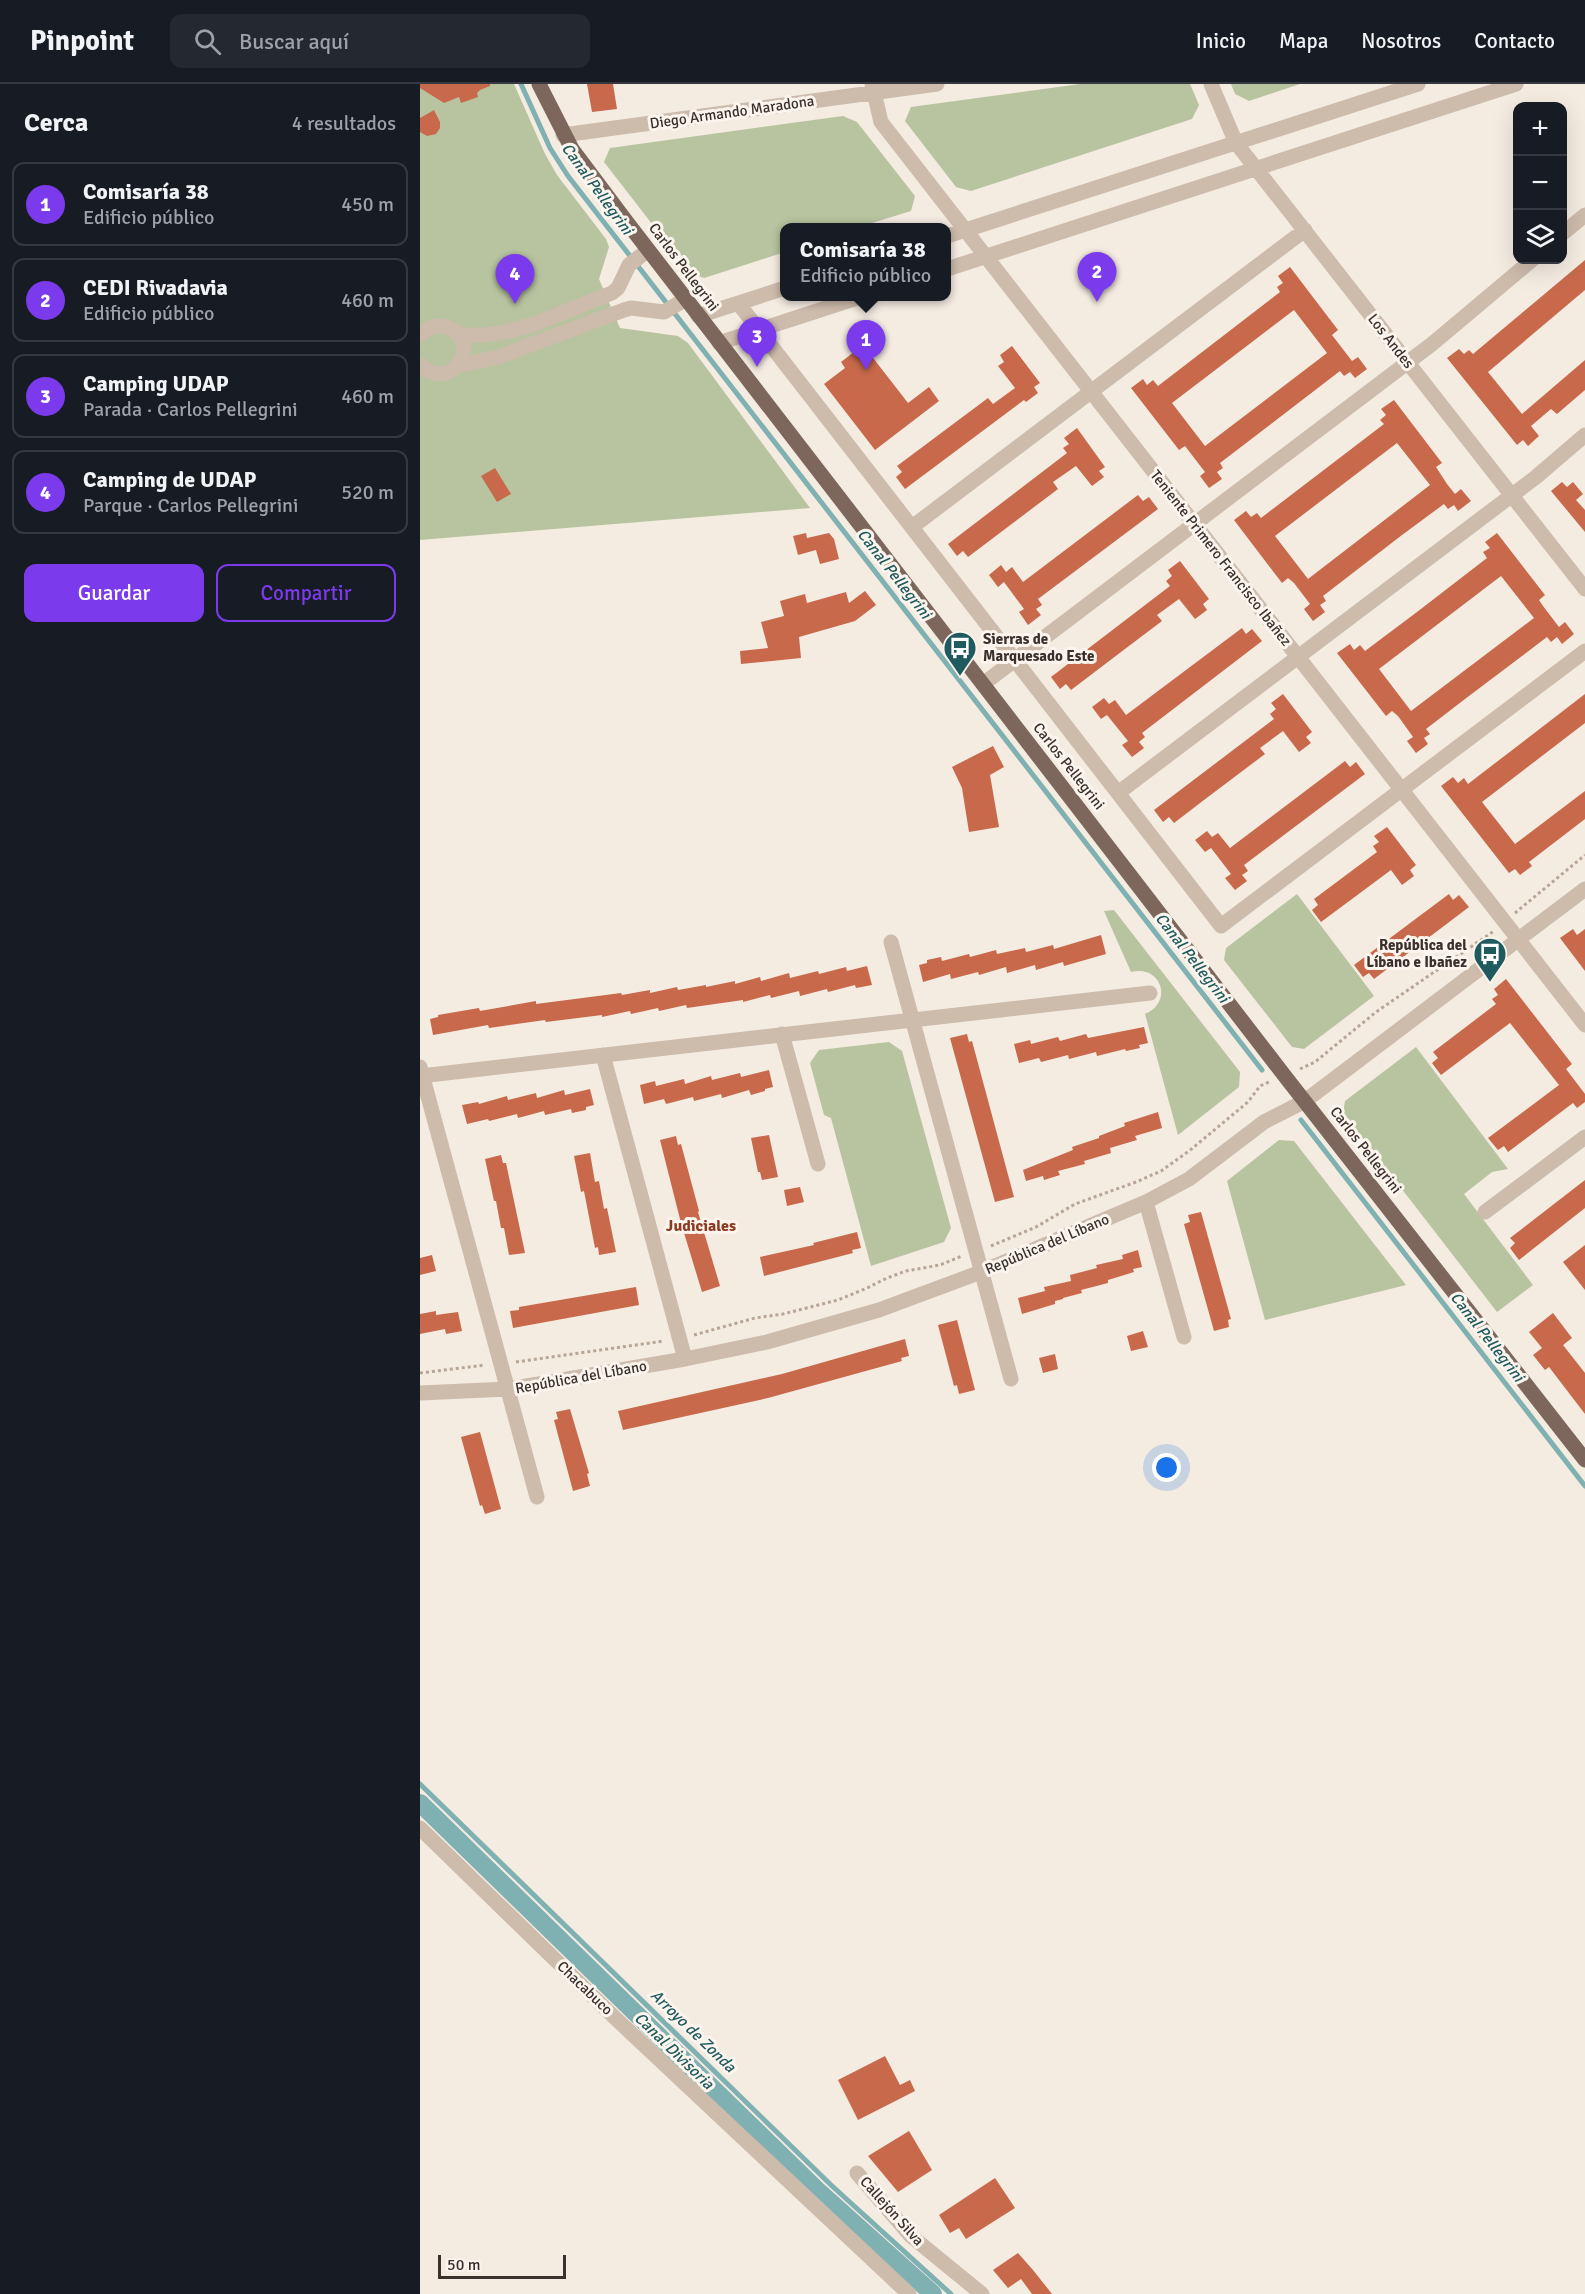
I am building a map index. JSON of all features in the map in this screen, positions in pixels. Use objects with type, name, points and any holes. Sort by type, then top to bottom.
[{"type":"main road","name":"Carlos Pellegrini","points":[[539,84],[563,135],[638,258],[677,305],[698,316],[1284,1075],[1585,1460]]},
{"type":"street","name":"Diego Armando Maradona","points":[[563,135],[873,88],[937,84]]},
{"type":"street","name":"Los Andes","points":[[1211,84],[1236,142],[1585,589]]},
{"type":"street","points":[[951,235],[1418,84]]},
{"type":"street","points":[[951,268],[1516,84]]},
{"type":"street","name":"Teniente Primero Francisco Ibañez","points":[[873,88],[881,122],[1585,1024]]},
{"type":"street","points":[[1567,231],[1585,215]]},
{"type":"street","points":[[912,527],[1305,230]]},
{"type":"street","points":[[457,334],[491,336],[511,332],[612,292],[618,288],[638,258]]},
{"type":"street","points":[[983,684],[1408,363],[1527,264]]},
{"type":"street","points":[[618,288],[631,308]]},
{"type":"street","points":[[698,316],[780,290]]},
{"type":"street","points":[[719,343],[850,301]]},
{"type":"street","name":"Carlos Pellegrini","points":[[738,303],[1221,926],[1402,790]]},
{"type":"street","points":[[420,365],[434,374],[451,371],[457,366],[498,357],[631,308],[677,305]]},
{"type":"street","points":[[420,335],[439,325],[454,330],[463,343],[463,351],[457,366]]},
{"type":"street","points":[[1118,793],[1512,495],[1585,435]]},
{"type":"street","points":[[1402,790],[1585,651]]},
{"type":"street","name":"República del Líbano","points":[[420,1394],[508,1389],[685,1359],[767,1342],[868,1313],[981,1272],[1146,1202],[1189,1179],[1264,1122],[1305,1101],[1585,889]]},
{"type":"street","points":[[891,942],[1011,1379]]},
{"type":"street","points":[[537,1497],[421,1073],[603,1055],[1150,993]]},
{"type":"street","points":[[782,1034],[818,1164]]},
{"type":"street","points":[[603,1055],[685,1359]]},
{"type":"street","points":[[1485,1212],[1585,1137]]},
{"type":"street","points":[[1146,1202],[1184,1337]]},
{"type":"street","name":"Chacabuco","points":[[420,1828],[612,2015],[909,2294]]},
{"type":"street","name":"Callejón Silva","points":[[857,2173],[911,2236],[982,2294]]},
{"type":"path","points":[[420,1373],[630,1347],[680,1338],[838,1300],[887,1278],[906,1271],[940,1265],[1036,1227],[1075,1204],[1136,1182],[1161,1170],[1189,1151],[1248,1102],[1260,1086],[1315,1062],[1376,1012],[1505,922],[1585,855]]},
{"type":"green space","points":[[420,84],[514,84],[545,154],[557,175],[606,239],[609,247],[599,279],[620,328],[678,336],[688,343],[810,508],[420,540]]},
{"type":"green space","points":[[1080,84],[1190,84],[1199,105],[1192,119],[971,191],[956,187],[905,121],[911,107]]},
{"type":"green space","points":[[1231,84],[1300,84],[1249,101],[1235,94]]},
{"type":"green space","points":[[843,116],[857,122],[915,196],[911,211],[872,223],[780,223],[780,254],[704,278],[690,273],[604,162],[610,148]]},
{"type":"green space","points":[[1297,894],[1374,996],[1304,1049],[1292,1047],[1224,960],[1226,948]]},
{"type":"green space","points":[[1114,910],[1240,1072],[1239,1087],[1178,1135],[1145,1014],[1159,1001],[1160,986],[1150,974],[1141,971],[1131,972],[1104,911]]},
{"type":"green space","points":[[889,1042],[902,1051],[951,1228],[944,1242],[871,1266],[831,1118],[824,1115],[810,1063],[819,1050]]},
{"type":"green space","points":[[1416,1047],[1508,1169],[1492,1172],[1464,1194],[1533,1285],[1497,1312],[1343,1113],[1345,1101]]},
{"type":"green space","points":[[1279,1140],[1294,1141],[1406,1285],[1265,1320],[1227,1181]]},
{"type":"building","points":[[420,84],[490,84],[490,86],[480,90],[477,93],[478,97],[461,103],[459,97],[444,103],[420,88]]},
{"type":"building","points":[[587,84],[613,84],[617,109],[592,112]]},
{"type":"building","points":[[434,110],[440,122],[440,128],[436,134],[427,136],[420,132],[420,118]]},
{"type":"building","points":[[1585,260],[1585,290],[1488,372],[1522,414],[1585,360],[1585,390],[1557,414],[1551,409],[1531,426],[1539,436],[1528,446],[1523,440],[1517,445],[1447,358],[1459,349],[1464,354],[1469,350],[1473,354]]},
{"type":"building","points":[[1290,267],[1338,330],[1332,335],[1352,361],[1358,357],[1367,369],[1355,378],[1350,372],[1344,376],[1340,371],[1220,463],[1223,468],[1217,472],[1222,479],[1209,488],[1200,476],[1205,472],[1185,446],[1179,450],[1131,388],[1143,379],[1147,385],[1153,380],[1158,386],[1280,292],[1277,287],[1283,283],[1278,276]],"holes":[[[1294,310],[1327,353],[1205,446],[1172,403]]]},
{"type":"building","points":[[863,345],[908,403],[929,387],[939,401],[875,450],[824,384],[845,368],[841,362]]},
{"type":"building","points":[[1012,346],[1040,383],[1034,387],[1038,393],[1026,402],[1024,400],[905,489],[896,477],[902,472],[897,466],[988,398],[993,404],[1015,388],[998,366],[1004,362],[1000,355]]},
{"type":"building","points":[[1394,400],[1442,463],[1436,467],[1447,484],[1455,494],[1461,489],[1471,501],[1458,511],[1454,505],[1448,509],[1444,504],[1402,535],[1323,596],[1326,601],[1320,605],[1325,612],[1313,621],[1304,609],[1310,604],[1294,583],[1288,578],[1282,583],[1234,520],[1246,511],[1251,517],[1257,513],[1261,518],[1384,424],[1380,420],[1386,415],[1381,409]],"holes":[[[1397,443],[1430,485],[1308,579],[1275,536]]]},
{"type":"building","points":[[1077,428],[1105,467],[1099,471],[1104,477],[1092,486],[1076,466],[1053,482],[1058,489],[968,557],[963,551],[957,556],[948,544],[1067,453],[1063,448],[1069,444],[1064,438]]},
{"type":"building","points":[[495,468],[511,494],[497,502],[481,476]]},
{"type":"building","points":[[1562,482],[1567,487],[1573,482],[1583,494],[1576,500],[1585,510],[1585,532],[1551,491]]},
{"type":"building","points":[[1138,495],[1143,501],[1149,497],[1158,509],[1038,599],[1042,605],[1036,609],[1041,615],[1028,625],[1019,612],[1024,609],[1004,582],[998,587],[989,575],[1001,565],[1006,572],[1012,567],[1023,582]]},
{"type":"building","points":[[806,533],[807,538],[829,533],[834,539],[839,559],[820,564],[816,550],[798,555],[793,536]]},
{"type":"building","points":[[1497,533],[1545,595],[1539,600],[1559,627],[1565,622],[1574,634],[1562,644],[1557,637],[1551,642],[1547,637],[1426,729],[1430,734],[1424,738],[1428,744],[1416,753],[1407,741],[1413,737],[1398,716],[1392,711],[1386,716],[1337,653],[1350,644],[1354,650],[1360,645],[1365,651],[1417,612],[1487,558],[1483,552],[1490,548],[1485,542]],"holes":[[[1501,576],[1534,618],[1411,711],[1379,669]]]},
{"type":"building","points":[[1180,561],[1209,599],[1203,604],[1207,610],[1195,619],[1179,599],[1157,615],[1162,621],[1071,690],[1066,684],[1060,689],[1051,677],[1170,586],[1166,581],[1172,576],[1168,570]]},
{"type":"building","points":[[865,591],[876,605],[855,621],[799,637],[801,658],[741,664],[740,651],[768,648],[761,622],[784,616],[780,601],[805,594],[807,603],[846,592],[849,603]]},
{"type":"building","points":[[1242,628],[1246,634],[1252,629],[1262,641],[1142,733],[1145,737],[1139,742],[1144,748],[1132,757],[1122,745],[1128,741],[1107,715],[1101,719],[1092,707],[1104,698],[1109,704],[1115,700],[1126,715]]},
{"type":"building","points":[[1283,694],[1312,732],[1306,737],[1311,743],[1299,752],[1283,731],[1260,748],[1265,754],[1174,823],[1169,817],[1163,822],[1154,810],[1274,719],[1270,714],[1276,709],[1271,703]]},
{"type":"building","points":[[1585,694],[1585,723],[1482,802],[1515,844],[1585,791],[1585,819],[1529,862],[1532,866],[1520,875],[1515,869],[1509,873],[1441,786],[1453,777],[1458,783],[1464,778],[1468,784]]},
{"type":"building","points":[[993,746],[1004,767],[990,775],[999,827],[969,832],[962,788],[952,767]]},
{"type":"building","points":[[1345,761],[1350,767],[1356,762],[1365,774],[1244,865],[1248,871],[1242,875],[1247,881],[1235,890],[1225,878],[1231,874],[1211,848],[1205,852],[1195,840],[1207,831],[1212,837],[1218,833],[1230,848]]},
{"type":"building","points":[[1387,827],[1416,865],[1410,870],[1414,876],[1402,885],[1391,870],[1321,922],[1312,910],[1318,905],[1314,899],[1377,852],[1373,846],[1379,842],[1374,836]]},
{"type":"building","points":[[1449,894],[1453,900],[1459,895],[1469,907],[1374,979],[1369,973],[1363,977],[1354,965]]},
{"type":"building","points":[[1573,929],[1577,935],[1585,929],[1585,971],[1560,938]]},
{"type":"building","points":[[1101,935],[1106,954],[1064,966],[1063,962],[1036,970],[1035,965],[1007,973],[1006,967],[979,975],[978,972],[951,979],[950,974],[923,982],[919,965],[927,963],[927,960],[941,957],[942,961],[996,950],[997,954],[1025,948],[1026,952],[1053,945],[1054,949]]},
{"type":"building","points":[[867,966],[872,985],[856,988],[855,985],[828,992],[827,989],[800,996],[799,991],[743,1002],[743,1000],[687,1008],[686,1005],[659,1011],[658,1008],[631,1014],[630,1011],[602,1017],[602,1015],[546,1022],[545,1020],[489,1028],[488,1025],[433,1035],[430,1019],[438,1015],[479,1008],[480,1011],[536,1001],[536,1004],[650,990],[650,993],[677,987],[678,990],[735,981],[735,984],[760,977],[761,981],[789,973],[790,978],[818,971],[819,974],[846,967],[847,971]]},
{"type":"building","points":[[1506,979],[1572,1064],[1566,1069],[1585,1094],[1585,1102],[1577,1108],[1573,1103],[1508,1152],[1504,1146],[1498,1150],[1488,1138],[1559,1085],[1510,1023],[1441,1075],[1432,1063],[1438,1058],[1433,1052],[1496,1004],[1492,999],[1498,995],[1494,989]]},
{"type":"building","points":[[1144,1027],[1148,1043],[1139,1045],[1140,1048],[1097,1056],[1096,1052],[1069,1059],[1068,1055],[1041,1062],[1039,1058],[1019,1063],[1014,1044],[1030,1040],[1031,1044],[1058,1037],[1060,1041],[1086,1034],[1088,1038]]},
{"type":"building","points":[[967,1034],[969,1042],[972,1041],[1014,1197],[995,1202],[950,1038]]},
{"type":"building","points":[[769,1070],[773,1087],[751,1095],[749,1090],[722,1098],[721,1094],[694,1101],[693,1097],[666,1104],[664,1099],[644,1104],[640,1085],[655,1081],[656,1086],[684,1079],[685,1084],[711,1076],[712,1080],[740,1073],[741,1077]]},
{"type":"building","points":[[590,1089],[594,1105],[586,1107],[586,1110],[572,1113],[571,1109],[545,1115],[544,1111],[518,1118],[517,1114],[467,1124],[462,1105],[478,1102],[479,1104],[507,1096],[508,1100],[536,1093],[537,1098],[564,1090],[565,1095]]},
{"type":"building","points":[[1158,1112],[1162,1128],[1135,1136],[1137,1140],[1110,1148],[1111,1153],[1084,1161],[1085,1164],[1058,1171],[1060,1175],[1044,1180],[1043,1176],[1026,1181],[1023,1170],[1125,1126],[1124,1123]]},
{"type":"building","points":[[769,1135],[778,1177],[762,1180],[758,1172],[751,1138]]},
{"type":"building","points":[[676,1136],[678,1145],[681,1144],[720,1286],[702,1292],[681,1223],[660,1140]]},
{"type":"building","points":[[590,1153],[595,1182],[599,1181],[616,1252],[599,1255],[598,1247],[595,1248],[584,1191],[581,1192],[574,1156]]},
{"type":"building","points":[[501,1155],[503,1163],[506,1163],[525,1253],[509,1255],[504,1228],[501,1228],[496,1201],[494,1201],[485,1159]]},
{"type":"building","points":[[1585,1180],[1585,1208],[1519,1260],[1510,1248],[1515,1243],[1510,1238]]},
{"type":"building","points":[[800,1187],[804,1202],[787,1206],[784,1190]]},
{"type":"building","points":[[1201,1212],[1231,1319],[1228,1320],[1229,1327],[1214,1331],[1184,1224],[1190,1222],[1188,1215]]},
{"type":"building","points":[[857,1232],[861,1248],[852,1250],[853,1253],[764,1276],[760,1257],[814,1245],[813,1243]]},
{"type":"building","points":[[1585,1245],[1585,1290],[1563,1262]]},
{"type":"building","points":[[1138,1250],[1142,1267],[1133,1269],[1134,1272],[1108,1280],[1108,1283],[1081,1290],[1082,1293],[1055,1301],[1055,1304],[1022,1314],[1018,1298],[1045,1291],[1044,1287],[1071,1281],[1070,1275],[1097,1268],[1096,1265],[1123,1259],[1122,1255]]},
{"type":"building","points":[[432,1255],[436,1271],[420,1275],[420,1258]]},
{"type":"building","points":[[636,1287],[639,1305],[513,1328],[510,1311],[519,1310],[519,1307]]},
{"type":"building","points":[[436,1311],[436,1315],[458,1312],[462,1331],[446,1334],[445,1329],[420,1334],[420,1314]]},
{"type":"building","points":[[1553,1313],[1572,1338],[1563,1345],[1585,1373],[1585,1414],[1549,1367],[1545,1370],[1533,1355],[1542,1348],[1529,1332]]},
{"type":"building","points":[[957,1320],[975,1390],[959,1394],[957,1385],[954,1386],[938,1325]]},
{"type":"building","points":[[1143,1331],[1148,1347],[1131,1351],[1127,1336]]},
{"type":"building","points":[[905,1339],[909,1356],[901,1358],[902,1361],[768,1398],[623,1430],[618,1411],[782,1374]]},
{"type":"building","points":[[1055,1354],[1058,1369],[1043,1373],[1039,1358]]},
{"type":"building","points":[[570,1409],[589,1473],[587,1474],[590,1486],[573,1491],[554,1420],[558,1419],[556,1412]]},
{"type":"building","points":[[480,1432],[501,1509],[485,1514],[482,1505],[480,1506],[461,1437]]},
{"type":"building","points":[[885,2056],[900,2085],[910,2080],[915,2091],[858,2120],[838,2080]]},
{"type":"building","points":[[909,2131],[932,2170],[898,2192],[868,2156]]},
{"type":"building","points":[[995,2178],[1015,2208],[966,2239],[959,2228],[950,2233],[939,2215]]},
{"type":"building","points":[[1018,2253],[1052,2294],[1032,2294],[1021,2279],[1008,2288],[993,2270]]},
{"type":"waterway","name":"Canal Pellegrini","points":[[521,84],[550,148],[568,176],[1262,1070]]},
{"type":"waterway","name":"Canal Pellegrini","points":[[1301,1120],[1585,1486]]},
{"type":"waterway","name":"Arroyo de Zonda","points":[[420,1784],[831,2185],[951,2294]]},
{"type":"waterway","name":"Canal Divisoria","points":[[420,1803],[818,2191],[933,2294]]},
{"type":"place","name":"CEDI Rivadavia","points":[[1097,302]]},
{"type":"place","name":"Camping de UDAP","points":[[515,304]]},
{"type":"place","name":"Camping UDAP","points":[[757,367]]},
{"type":"place","name":"Comisaría 38","points":[[866,370]]},
{"type":"place","name":"Sierras de Marquesado Este","points":[[960,677]]},
{"type":"place","name":"República del Líbano e Ibañez","points":[[1490,983]]},
{"type":"district","name":"Judiciales","points":[[701,1226]]}]
